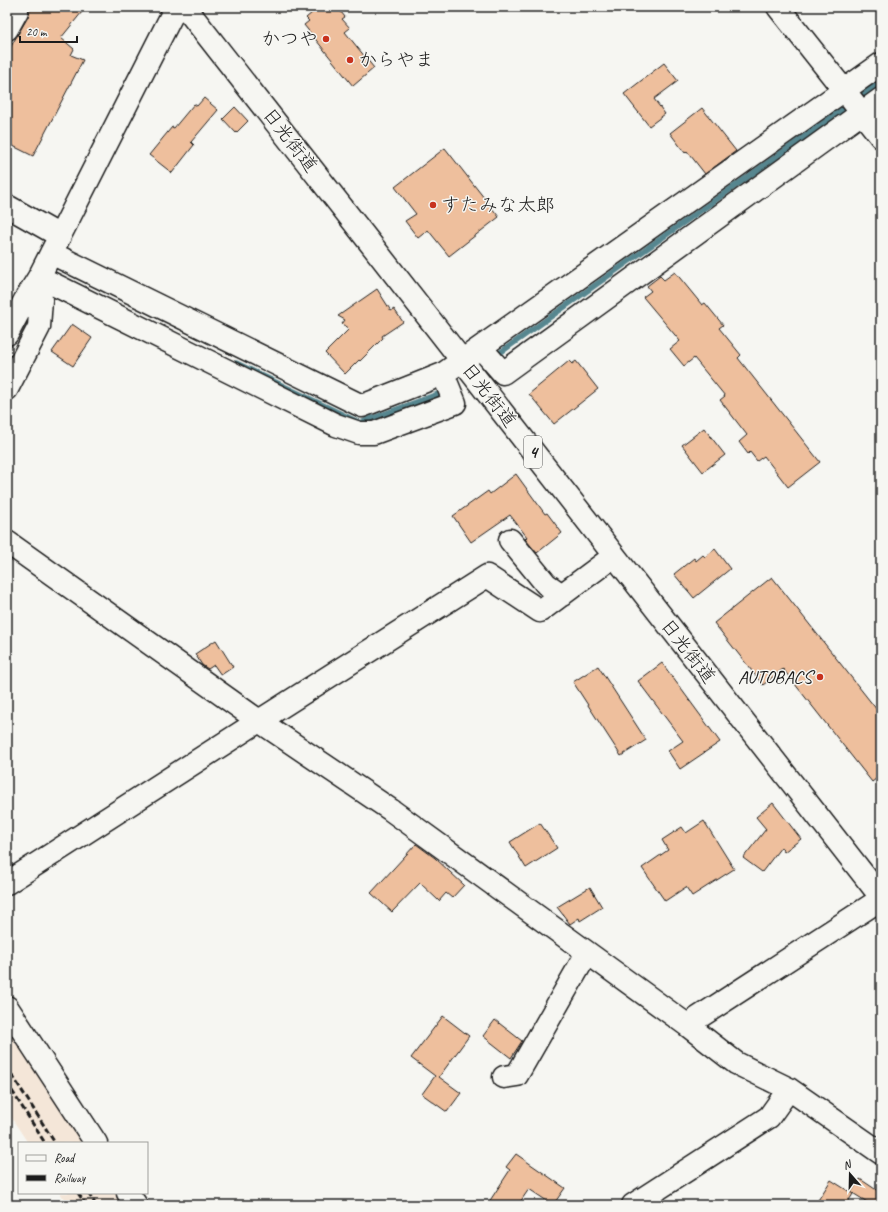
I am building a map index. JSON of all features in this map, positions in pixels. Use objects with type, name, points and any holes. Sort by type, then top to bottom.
[{"type":"main road","points":[[7,29],[16,10],[12,7]]},
{"type":"main road","points":[[7,334],[16,299],[39,277],[176,7]]},
{"type":"main road","name":"日光街道","points":[[185,7],[463,360],[881,898]]},
{"type":"main road","points":[[778,7],[881,137]]},
{"type":"main road","points":[[7,206],[55,245],[362,406],[443,374],[881,64]]},
{"type":"main road","points":[[481,348],[503,373],[881,99]]},
{"type":"main road","points":[[39,277],[336,425],[359,433],[374,433],[456,403],[443,374]]},
{"type":"main road","points":[[7,389],[39,327],[41,300],[39,277]]},
{"type":"main road","points":[[510,540],[546,584],[562,594]]},
{"type":"main road","points":[[7,542],[259,721],[391,810],[687,1025],[736,1063],[789,1089],[881,1153]]},
{"type":"main road","points":[[7,883],[487,576],[540,611],[614,556]]},
{"type":"main road","points":[[687,1025],[881,898]]},
{"type":"main road","points":[[504,1077],[517,1075],[587,953]]},
{"type":"main road","points":[[7,1007],[95,1142]]},
{"type":"main road","points":[[633,1205],[769,1117],[789,1089]]},
{"type":"main road","points":[[129,1194],[136,1205]]},
{"type":"shaded area","points":[[7,1024],[84,1142],[27,1142],[7,1111]]},
{"type":"shaded area","points":[[61,1194],[118,1194],[125,1205],[68,1205]]},
{"type":"building","points":[[31,7],[86,7],[61,38],[74,49],[71,55],[83,60],[33,156],[7,143],[7,53],[28,17]]},
{"type":"building","points":[[319,7],[337,7],[345,17],[342,19],[350,28],[345,32],[374,68],[353,86],[304,25],[309,21],[306,18]]},
{"type":"building","points":[[664,63],[678,81],[654,99],[665,114],[649,126],[624,94]]},
{"type":"building","points":[[204,98],[218,110],[191,142],[194,145],[172,173],[149,155],[172,127],[174,128],[194,104],[197,106]]},
{"type":"building","points":[[235,107],[248,121],[236,133],[223,119]]},
{"type":"building","points":[[702,108],[736,151],[705,174],[687,151],[685,153],[670,133]]},
{"type":"building","points":[[445,148],[499,217],[449,256],[428,230],[418,238],[405,221],[416,214],[395,187]]},
{"type":"building","points":[[675,272],[702,305],[705,303],[723,325],[719,328],[741,355],[738,358],[820,462],[788,487],[764,456],[757,461],[750,452],[748,454],[739,442],[747,435],[720,400],[725,396],[694,358],[684,366],[670,349],[680,341],[643,297],[651,291],[647,286],[660,276],[664,280]]},
{"type":"building","points":[[377,289],[391,311],[394,309],[403,322],[382,336],[383,338],[345,374],[325,353],[349,329],[342,324],[345,320],[338,316]]},
{"type":"building","points":[[72,324],[92,338],[73,366],[52,352]]},
{"type":"building","points":[[569,361],[572,364],[576,361],[598,389],[554,424],[529,394]]},
{"type":"building","points":[[704,428],[725,455],[703,472],[682,445]]},
{"type":"building","points":[[516,474],[545,514],[547,513],[562,533],[537,553],[525,539],[527,537],[510,515],[471,542],[453,516],[488,491],[490,494]]},
{"type":"building","points":[[715,549],[730,569],[694,598],[674,574],[694,558],[696,561],[703,555],[705,557]]},
{"type":"building","name":"AUTOBACS","points":[[772,577],[881,715],[881,775],[872,782],[783,669],[763,685],[714,623]]},
{"type":"building","points":[[216,640],[233,667],[221,675],[214,665],[208,669],[202,665],[195,654]]},
{"type":"building","points":[[662,663],[720,742],[680,769],[668,751],[683,741],[638,681]]},
{"type":"building","points":[[598,666],[646,740],[621,756],[573,682]]},
{"type":"building","points":[[773,803],[801,839],[784,852],[781,847],[762,872],[743,858],[766,829],[756,817]]},
{"type":"building","points":[[704,821],[734,869],[692,896],[686,887],[665,901],[642,868],[668,850],[662,840],[682,827],[686,833]]},
{"type":"building","points":[[540,823],[557,848],[526,868],[510,842]]},
{"type":"building","points":[[416,844],[435,858],[464,885],[452,898],[446,893],[439,901],[420,883],[392,912],[371,893]]},
{"type":"building","points":[[590,887],[602,907],[580,921],[579,918],[570,924],[557,907]]},
{"type":"building","points":[[443,1016],[469,1036],[439,1077],[461,1093],[447,1112],[422,1094],[435,1076],[411,1058]]},
{"type":"building","points":[[495,1020],[522,1041],[511,1058],[483,1036]]},
{"type":"building","points":[[516,1154],[565,1188],[553,1205],[529,1189],[518,1205],[487,1205],[510,1170],[506,1167]]},
{"type":"building","points":[[860,1179],[881,1193],[881,1205],[872,1205],[851,1192]]},
{"type":"building","points":[[831,1180],[853,1194],[846,1205],[815,1205]]},
{"type":"waterway","points":[[856,100],[881,82]]},
{"type":"waterway","points":[[497,355],[849,105]]},
{"type":"waterway","points":[[236,363],[360,423],[446,391]]},
{"type":"railway","points":[[7,1067],[54,1142]]},
{"type":"railway","points":[[7,1083],[44,1142]]},
{"type":"railway","points":[[79,1194],[86,1205]]},
{"type":"railway","points":[[89,1194],[96,1205]]},
{"type":"place","name":"かつや","points":[[326,39]]},
{"type":"place","name":"からやま","points":[[350,60]]},
{"type":"place","name":"すたみな太郎","points":[[433,205]]},
{"type":"place","name":"AUTOBACS","points":[[820,677]]}]
